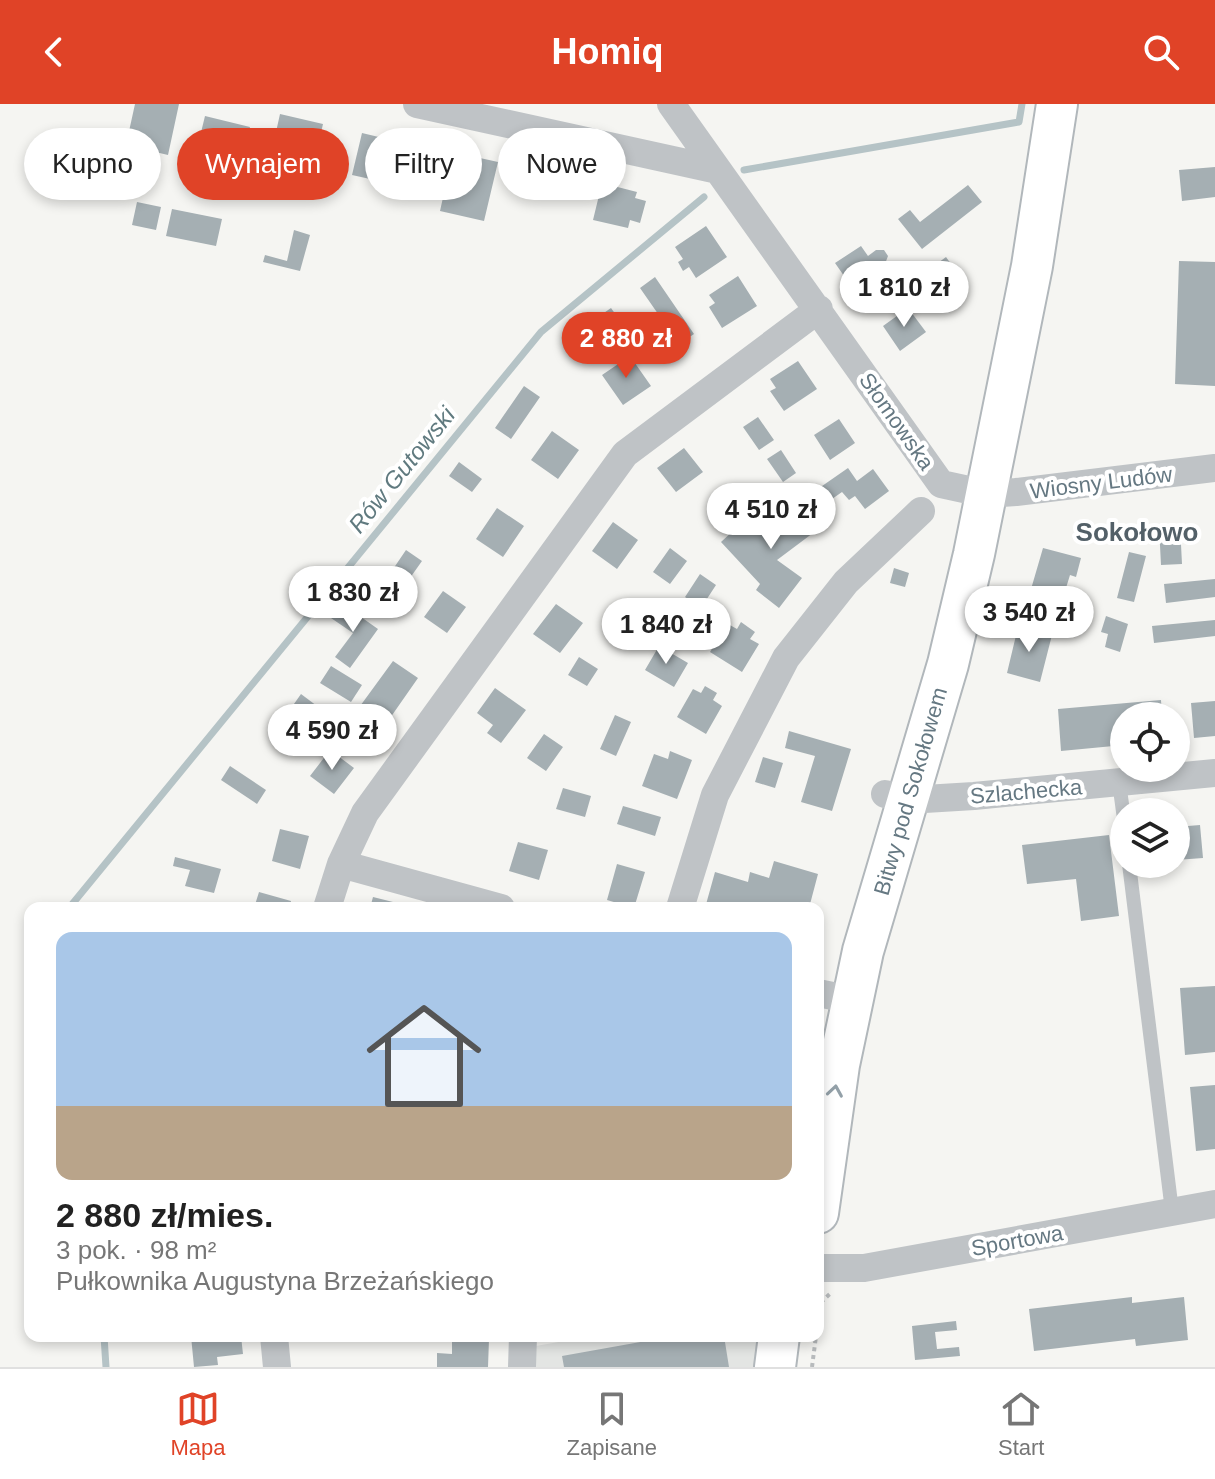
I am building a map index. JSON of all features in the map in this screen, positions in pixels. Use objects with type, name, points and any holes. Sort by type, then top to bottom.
[{"type":"street","points":[[417,104],[718,170]]},
{"type":"street","name":"Słomowska","points":[[671,104],[941,484],[976,492]]},
{"type":"street","name":"Bitwy pod Sokołowem","points":[[824,1030],[896,797],[962,611],[1009,263],[1054,118]]},
{"type":"street","points":[[329,902],[341,864],[365,813],[625,454],[819,309]]},
{"type":"street","name":"Wiosny Ludów","points":[[976,492],[1215,468]]},
{"type":"street","points":[[682,902],[715,795],[786,658],[846,582],[921,511]]},
{"type":"street","name":"Szlachecka","points":[[1190,775],[1215,773]]},
{"type":"street","name":"Szlachecka","points":[[896,797],[1119,782]]},
{"type":"street","points":[[341,864],[479,902]]},
{"type":"street","name":"Bitwy pod Sokołowem","points":[[824,1171],[839,1065],[833,996]]},
{"type":"street","name":"Sportowa","points":[[824,1268],[864,1268],[1215,1204]]},
{"type":"street","points":[[275,1342],[277,1367]]},
{"type":"street","points":[[522,1367],[523,1342]]},
{"type":"street","points":[[775,1367],[778,1342]]},
{"type":"street","points":[[799,1367],[802,1342]]},
{"type":"lane","points":[[1119,782],[1121,798]]},
{"type":"lane","points":[[1131,878],[1172,1211]]},
{"type":"path","points":[[812,1367],[815,1342]]},
{"type":"shaded area","points":[[558,1342],[761,1342],[758,1367],[534,1367],[536,1346]]},
{"type":"building","points":[[135,104],[179,104],[168,155],[161,153],[161,128],[130,128]]},
{"type":"building","points":[[280,114],[323,124],[322,128],[277,128]]},
{"type":"building","points":[[205,116],[250,127],[250,128],[202,128]]},
{"type":"building","points":[[362,133],[365,134],[365,178],[352,175]]},
{"type":"building","points":[[482,158],[498,162],[484,221],[440,211],[442,200],[482,200]]},
{"type":"building","points":[[1215,167],[1215,197],[1182,201],[1179,170]]},
{"type":"building","points":[[968,185],[982,202],[922,249],[898,219],[910,210],[920,222]]},
{"type":"building","points":[[626,189],[637,192],[635,198],[646,201],[640,223],[630,220],[628,228],[593,220],[598,200],[626,200]]},
{"type":"building","points":[[137,202],[161,207],[156,230],[132,225]]},
{"type":"building","points":[[172,209],[222,219],[216,246],[166,236]]},
{"type":"building","points":[[706,226],[727,257],[696,278],[689,267],[683,271],[678,262],[683,259],[675,247]]},
{"type":"building","points":[[294,230],[310,235],[300,271],[263,262],[265,255],[287,261]]},
{"type":"building","points":[[861,246],[868,256],[876,250],[884,250],[888,256],[879,268],[885,277],[858,296],[835,263]]},
{"type":"building","points":[[946,257],[956,271],[929,291],[919,277]]},
{"type":"building","points":[[1179,261],[1215,262],[1215,386],[1175,384]]},
{"type":"building","points":[[738,276],[757,306],[722,328],[709,307],[715,303],[709,295]]},
{"type":"building","points":[[655,277],[694,334],[679,344],[640,288]]},
{"type":"building","points":[[611,308],[626,329],[592,353],[581,337],[602,323],[598,317]]},
{"type":"building","points":[[908,308],[926,332],[900,351],[883,326]]},
{"type":"building","points":[[630,356],[651,386],[623,405],[602,375]]},
{"type":"building","points":[[798,361],[817,389],[784,411],[770,391],[776,388],[770,379]]},
{"type":"building","points":[[524,386],[540,397],[511,439],[495,428]]},
{"type":"building","points":[[758,417],[774,440],[759,450],[743,427]]},
{"type":"building","points":[[839,419],[855,443],[830,460],[814,435]]},
{"type":"building","points":[[552,431],[579,450],[558,479],[531,460]]},
{"type":"building","points":[[684,448],[703,472],[676,492],[657,468]]},
{"type":"building","points":[[781,450],[796,473],[783,482],[767,459]]},
{"type":"building","points":[[459,462],[482,479],[472,492],[449,476]]},
{"type":"building","points":[[848,468],[857,481],[873,469],[889,491],[865,509],[855,496],[849,500],[842,492],[822,506],[812,493]]},
{"type":"building","points":[[732,484],[743,495],[726,513],[714,502]]},
{"type":"building","points":[[761,505],[783,534],[820,507],[829,521],[777,560],[802,578],[779,608],[756,590],[760,584],[721,542]]},
{"type":"building","points":[[497,508],[524,526],[503,557],[476,539]]},
{"type":"building","points":[[613,522],[638,540],[617,569],[592,551]]},
{"type":"building","points":[[1180,525],[1182,564],[1161,565],[1159,526]]},
{"type":"building","points":[[670,548],[687,561],[670,584],[653,572]]},
{"type":"building","points":[[1043,548],[1081,558],[1076,577],[1070,575],[1066,588],[1073,589],[1068,607],[1029,596]]},
{"type":"building","points":[[406,550],[422,561],[405,585],[389,575]]},
{"type":"building","points":[[1129,552],[1146,556],[1134,602],[1117,598]]},
{"type":"building","points":[[894,568],[909,573],[905,587],[890,583]]},
{"type":"building","points":[[700,574],[716,585],[701,608],[685,597]]},
{"type":"building","points":[[1215,579],[1215,597],[1166,603],[1164,584]]},
{"type":"building","points":[[443,591],[466,607],[447,633],[424,617]]},
{"type":"building","points":[[341,603],[378,629],[350,668],[335,657],[353,633],[331,618]]},
{"type":"building","points":[[556,604],[583,623],[560,653],[533,634]]},
{"type":"building","points":[[1106,616],[1128,624],[1120,652],[1105,647],[1108,634],[1101,632]]},
{"type":"building","points":[[1215,620],[1215,636],[1154,643],[1152,626]]},
{"type":"building","points":[[741,622],[755,632],[750,639],[759,644],[742,672],[710,652],[728,624],[737,629]]},
{"type":"building","points":[[1018,627],[1052,635],[1040,682],[1007,673]]},
{"type":"building","points":[[659,646],[688,663],[674,687],[645,670]]},
{"type":"building","points":[[579,657],[598,669],[587,686],[568,675]]},
{"type":"building","points":[[393,661],[418,678],[381,731],[355,713]]},
{"type":"building","points":[[331,666],[362,685],[351,702],[320,683]]},
{"type":"building","points":[[705,686],[717,693],[713,700],[722,706],[706,734],[677,717],[693,689],[701,693]]},
{"type":"building","points":[[495,688],[526,710],[501,743],[487,733],[493,725],[477,713]]},
{"type":"building","points":[[301,694],[321,709],[289,752],[270,738]]},
{"type":"building","points":[[1215,701],[1215,736],[1194,738],[1191,703]]},
{"type":"building","points":[[1110,704],[1110,746],[1061,751],[1058,709]]},
{"type":"building","points":[[615,715],[631,722],[616,756],[600,749]]},
{"type":"building","points":[[789,731],[851,749],[832,811],[801,802],[815,756],[785,748]]},
{"type":"building","points":[[544,734],[563,747],[546,771],[527,758]]},
{"type":"building","points":[[330,750],[354,768],[334,794],[310,776]]},
{"type":"building","points":[[670,751],[692,760],[677,799],[642,786],[654,754],[668,759]]},
{"type":"building","points":[[763,757],[783,763],[775,788],[755,782]]},
{"type":"building","points":[[230,766],[266,790],[257,804],[221,780]]},
{"type":"building","points":[[563,788],[591,796],[585,817],[556,809]]},
{"type":"building","points":[[623,806],[661,817],[655,836],[617,824]]},
{"type":"building","points":[[1200,825],[1203,858],[1190,859],[1190,826]]},
{"type":"building","points":[[280,829],[309,836],[300,869],[272,861]]},
{"type":"building","points":[[1109,835],[1110,878],[1114,878],[1119,916],[1081,921],[1076,879],[1027,884],[1022,845]]},
{"type":"building","points":[[518,842],[548,850],[539,880],[509,871]]},
{"type":"building","points":[[175,857],[221,869],[214,893],[185,886],[190,870],[173,866]]},
{"type":"building","points":[[774,861],[818,874],[811,902],[707,902],[715,872],[748,882],[750,872],[769,878]]},
{"type":"building","points":[[617,864],[645,872],[636,902],[607,900]]},
{"type":"building","points":[[259,892],[291,901],[291,902],[256,902]]},
{"type":"building","points":[[373,897],[393,902],[372,902]]},
{"type":"building","points":[[1215,986],[1215,1052],[1185,1055],[1180,988]]},
{"type":"building","points":[[1215,1085],[1215,1149],[1196,1151],[1190,1087]]},
{"type":"building","points":[[1132,1297],[1132,1303],[1184,1297],[1188,1340],[1136,1346],[1135,1339],[1034,1351],[1029,1309]]},
{"type":"building","points":[[956,1321],[957,1330],[935,1332],[937,1349],[959,1347],[960,1356],[915,1360],[912,1326]]},
{"type":"building","points":[[192,1342],[242,1342],[243,1354],[217,1357],[218,1365],[194,1367]]},
{"type":"building","points":[[452,1342],[489,1342],[488,1367],[437,1367],[437,1353],[452,1354]]},
{"type":"building","points":[[640,1342],[725,1342],[729,1367],[564,1367],[562,1356]]},
{"type":"waterway","name":"Rów Gutowski","points":[[744,170],[1019,122],[1022,104]]},
{"type":"waterway","name":"Rów Gutowski","points":[[74,902],[541,332],[704,197]]},
{"type":"waterway","name":"Rów Gutowski","points":[[104,1342],[106,1367]]},
{"type":"district","name":"Sokołowo","points":[[1137,532]]}]
